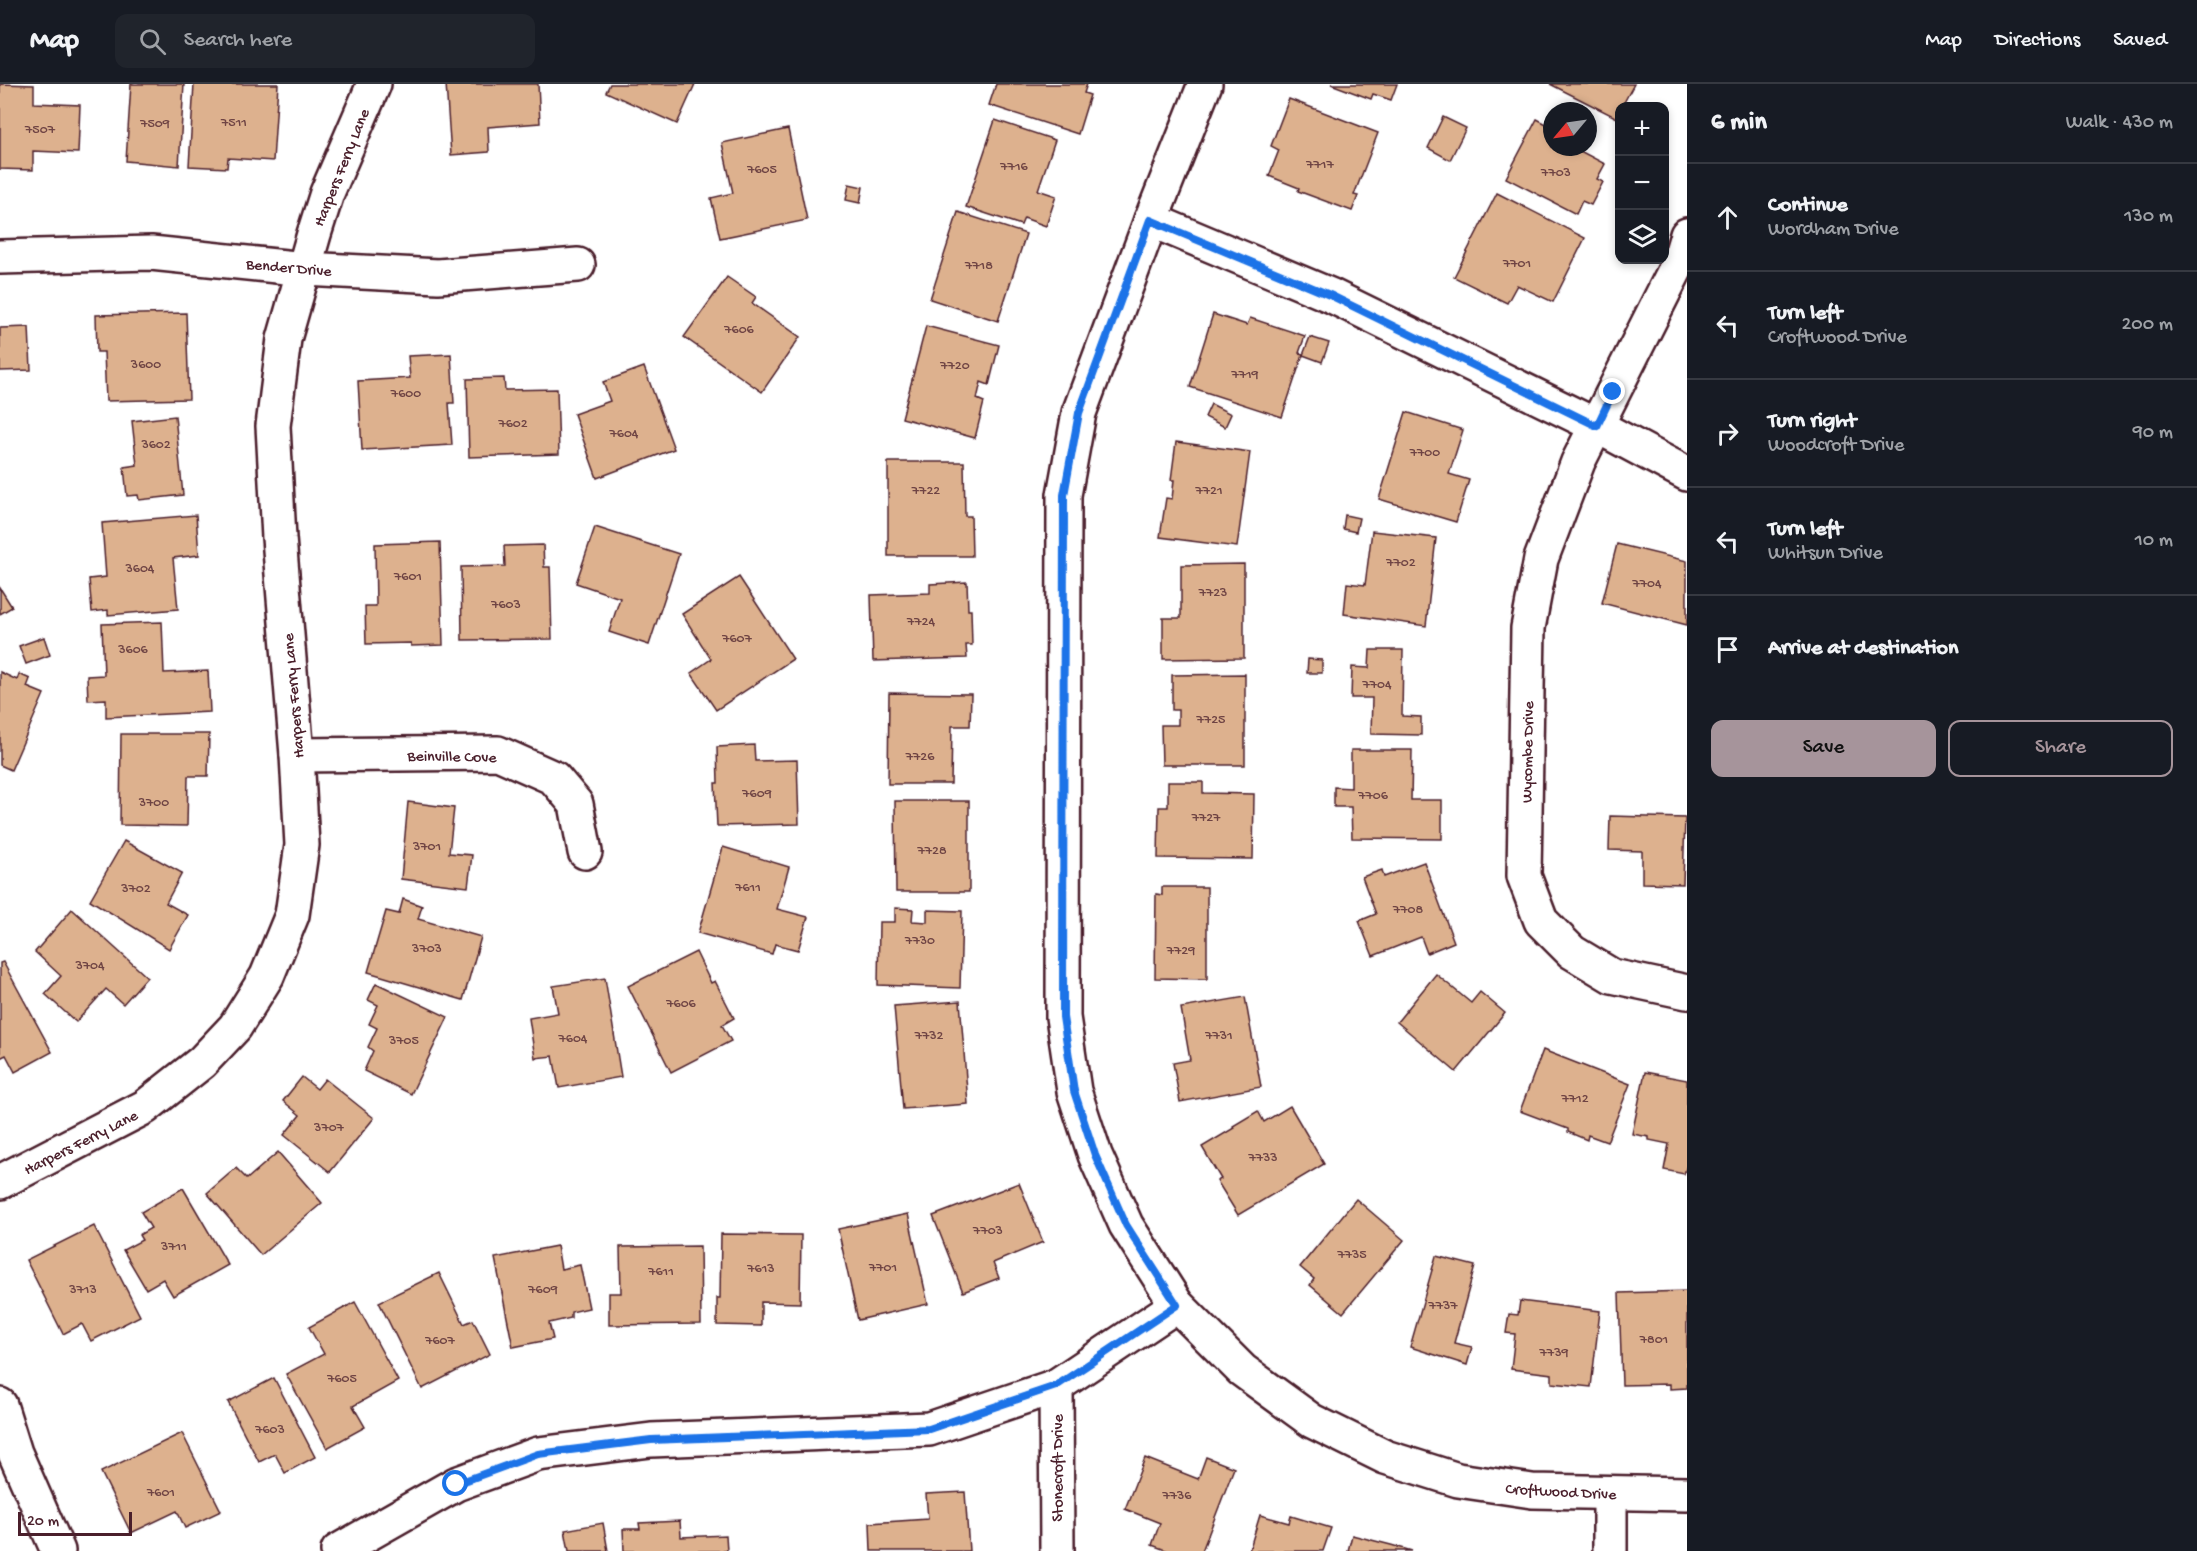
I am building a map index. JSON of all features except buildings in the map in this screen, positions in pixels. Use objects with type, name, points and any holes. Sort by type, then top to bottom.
[{"type":"street","name":"Harpers Ferry Lane","points":[[0,1182],[145,1107],[202,1062],[235,1027],[267,976],[292,915],[302,845],[273,426],[284,339],[327,193],[374,84]]},
{"type":"street","name":"Croftwood Drive","points":[[1205,84],[1150,220],[1079,413],[1064,495],[1063,1017],[1074,1091],[1095,1155],[1126,1225],[1177,1305],[1242,1370],[1312,1421],[1385,1457],[1458,1480],[1532,1491],[1687,1494]]},
{"type":"street","points":[[1150,220],[1332,296],[1597,426],[1687,474]]},
{"type":"street","name":"Wycombe Drive","points":[[1687,235],[1679,262],[1578,462],[1541,559],[1528,628],[1524,876],[1541,921],[1572,952],[1612,976],[1687,992]]},
{"type":"street","name":"Bender Drive","points":[[0,257],[151,253],[305,269],[438,276],[578,265]]},
{"type":"street","name":"Beinville Cove","points":[[297,755],[498,753],[554,778],[576,804],[585,852]]},
{"type":"street","points":[[338,1551],[456,1484],[538,1454],[651,1440],[929,1429],[1056,1386],[1177,1305]]},
{"type":"street","name":"Stonecroft Drive","points":[[1056,1386],[1057,1551]]},
{"type":"street","points":[[0,1405],[15,1453],[58,1551]]},
{"type":"street","points":[[1610,1493],[1610,1551]]},
{"type":"route","points":[[456,1484],[538,1454],[651,1440],[929,1429],[1056,1386],[1177,1305],[1126,1225],[1095,1155],[1074,1091],[1063,1017],[1064,495],[1079,413],[1150,220],[1332,296],[1597,426],[1613,392]]}]
